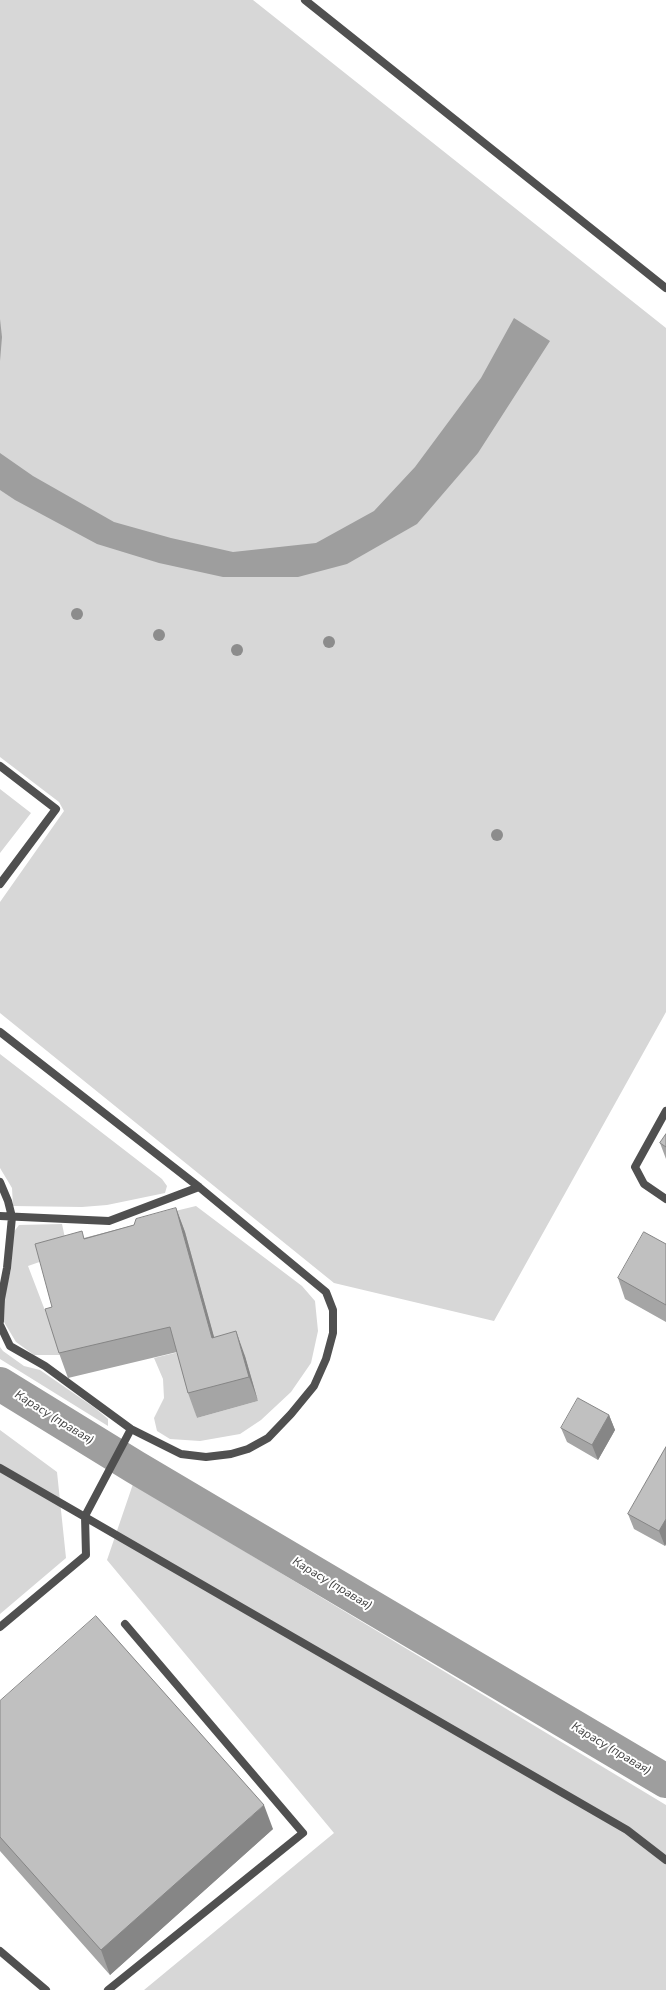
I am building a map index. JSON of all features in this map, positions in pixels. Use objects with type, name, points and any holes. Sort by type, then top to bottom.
[{"type":"street","points":[[305,0],[666,288]]},
{"type":"street","points":[[0,766],[56,810],[0,884]]},
{"type":"street","points":[[0,1032],[199,1186],[326,1292],[333,1310],[333,1333],[326,1359],[314,1386],[291,1414],[268,1438],[248,1449],[231,1454],[206,1457],[182,1454],[131,1429],[45,1366],[10,1346],[0,1325]]},
{"type":"street","points":[[666,1111],[635,1167],[644,1184],[666,1199]]},
{"type":"street","points":[[0,1182],[8,1201],[12,1217],[7,1268],[1,1299],[0,1321]]},
{"type":"street","points":[[0,1216],[109,1222],[199,1186]]},
{"type":"street","points":[[0,1627],[86,1555],[86,1514],[131,1429]]},
{"type":"street","points":[[0,1468],[86,1514],[627,1830],[666,1860]]},
{"type":"street","points":[[108,1990],[303,1833],[125,1624]]},
{"type":"street","points":[[0,1951],[46,1990]]},
{"type":"shaded area","points":[[0,0],[253,0],[666,328],[666,1012],[494,1321],[334,1283],[0,1013],[0,902],[64,811],[59,802],[0,757]]},
{"type":"shaded area","points":[[514,318],[550,341],[478,453],[417,524],[347,564],[298,577],[223,577],[159,563],[97,544],[15,500],[0,490],[0,453],[33,476],[114,522],[171,538],[233,552],[316,543],[374,511],[415,467],[481,378]]},
{"type":"shaded area","points":[[0,319],[2,337],[0,361]]},
{"type":"shaded area","points":[[0,789],[31,813],[0,853]]},
{"type":"shaded area","points":[[0,1054],[162,1179],[167,1186],[165,1193],[107,1205],[82,1207],[13,1206],[12,1188],[0,1168]]},
{"type":"shaded area","points":[[196,1206],[302,1286],[315,1301],[318,1331],[311,1363],[291,1392],[261,1420],[240,1434],[200,1441],[170,1439],[157,1431],[154,1418],[164,1398],[163,1379],[154,1358],[179,1352],[197,1418],[258,1401],[245,1356],[221,1362],[185,1233],[138,1220]]},
{"type":"shaded area","points":[[62,1224],[68,1252],[28,1266],[61,1355],[34,1355],[16,1342],[4,1322],[5,1292],[11,1270],[13,1233],[19,1225]]},
{"type":"shaded area","points":[[0,1347],[3,1351],[24,1366],[40,1370],[95,1408],[108,1419],[108,1426],[0,1359]]},
{"type":"shaded area","points":[[0,1430],[57,1472],[66,1558],[0,1614]]},
{"type":"shaded area","points":[[133,1484],[666,1805],[666,1990],[144,1990],[334,1833],[107,1560]]},
{"type":"building","points":[[666,1134],[666,1147],[660,1143]]},
{"type":"building","points":[[176,1208],[212,1338],[236,1331],[249,1377],[188,1393],[170,1327],[59,1353],[45,1309],[52,1307],[35,1244],[82,1231],[84,1239],[134,1225],[136,1219]]},
{"type":"building","points":[[644,1232],[666,1244],[666,1305],[618,1278]]},
{"type":"building","points":[[578,1398],[609,1415],[592,1445],[561,1428]]},
{"type":"building","points":[[666,1447],[666,1519],[659,1531],[628,1514]]},
{"type":"building","points":[[96,1616],[264,1805],[101,1950],[0,1837],[0,1701]]},
{"type":"waterway","name":"Карасу (правая)","points":[[0,1384],[135,1467],[666,1781]]}]
